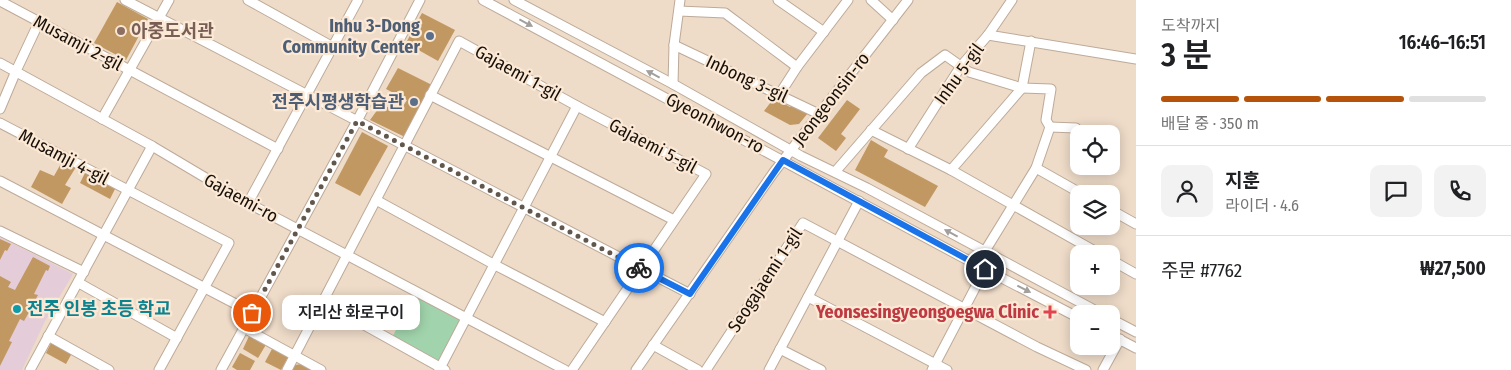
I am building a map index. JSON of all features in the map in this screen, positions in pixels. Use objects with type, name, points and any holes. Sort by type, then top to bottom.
[{"type":"street","points":[[125,0],[690,294]]},
{"type":"street","name":"Musamji 2-gil","points":[[102,119],[169,0]]},
{"type":"street","points":[[248,0],[333,47]]},
{"type":"street","points":[[248,203],[358,0]]},
{"type":"street","points":[[222,370],[357,121],[420,0]]},
{"type":"street","name":"Gyeonhwon-ro","points":[[483,0],[1070,313]]},
{"type":"street","name":"Gyeonhwon-ro","points":[[514,0],[673,84],[791,150],[1085,305]]},
{"type":"street","points":[[673,84],[674,45],[680,0]]},
{"type":"street","points":[[778,0],[824,32]]},
{"type":"street","points":[[779,95],[848,0]]},
{"type":"street","points":[[871,0],[893,20]]},
{"type":"street","name":"Jeongeonsin-ro","points":[[636,370],[783,160],[908,0]]},
{"type":"street","name":"Inhu 5-gil","points":[[908,149],[961,66],[988,35],[1012,0]]},
{"type":"street","name":"Musamji 2-gil","points":[[0,1],[278,148]]},
{"type":"street","name":"Inbong 3-gil","points":[[679,11],[725,13],[798,67]]},
{"type":"street","points":[[0,109],[39,22]]},
{"type":"street","points":[[988,35],[1136,59]]},
{"type":"street","name":"Gajaemi 1-gil","points":[[287,370],[459,41],[577,106]]},
{"type":"street","points":[[951,170],[1022,88],[1031,41]]},
{"type":"street","name":"Inbong 3-gil","points":[[674,45],[819,114]]},
{"type":"street","points":[[835,172],[920,73],[945,55],[969,72],[1022,88],[1051,89],[1046,120],[1050,127],[1036,168],[985,251]]},
{"type":"street","name":"Gajaemi-ro","points":[[0,63],[152,146],[248,203],[565,370]]},
{"type":"street","points":[[430,95],[674,220]]},
{"type":"street","points":[[323,302],[441,369],[577,106]]},
{"type":"street","name":"Gajaemi 5-gil","points":[[572,370],[706,174],[577,106]]},
{"type":"street","name":"Musamji 4-gil","points":[[0,123],[229,243],[204,287]]},
{"type":"street","points":[[1050,127],[1070,128]]},
{"type":"street","points":[[871,130],[951,170],[1084,245]]},
{"type":"street","points":[[30,370],[152,146]]},
{"type":"street","points":[[1036,168],[1070,187]]},
{"type":"street","points":[[0,181],[252,313]]},
{"type":"street","points":[[376,200],[605,322]]},
{"type":"street","points":[[770,370],[836,241],[859,201]]},
{"type":"street","points":[[1120,215],[1136,224]]},
{"type":"street","name":"Seogajaemi 1-gil","points":[[706,370],[803,223],[1037,347],[1086,370]]},
{"type":"street","points":[[0,231],[84,272]]},
{"type":"street","points":[[1120,265],[1136,274]]},
{"type":"street","points":[[934,367],[985,269]]},
{"type":"street","points":[[79,283],[177,338]]},
{"type":"street","points":[[159,370],[204,287]]},
{"type":"street","points":[[808,297],[934,367],[947,370]]},
{"type":"street","points":[[1120,324],[1136,332]]},
{"type":"street","points":[[244,328],[321,370]]},
{"type":"street","points":[[48,336],[109,370]]},
{"type":"street","points":[[1120,339],[1136,348]]},
{"type":"street","points":[[653,345],[698,370]]},
{"type":"street","points":[[780,349],[821,370]]},
{"type":"street","points":[[1104,370],[1112,355]]},
{"type":"shaded area","points":[[0,237],[73,274],[45,321],[22,370],[0,370]]},
{"type":"green space","points":[[415,291],[467,319],[440,368],[391,340]]},
{"type":"building","name":"아중도서관","points":[[117,2],[148,19],[126,60],[94,43]]},
{"type":"building","name":"Inhu 3-Dong Community Center","points":[[422,13],[455,30],[438,61],[406,43]]},
{"type":"building","name":"전주시평생학습관","points":[[398,68],[432,85],[405,137],[370,120],[381,105],[400,111],[407,100],[386,89]]},
{"type":"building","points":[[774,98],[790,107],[793,104],[808,113],[799,124],[790,125],[764,111]]},
{"type":"building","points":[[847,100],[860,109],[841,134],[846,138],[836,151],[818,138]]},
{"type":"building","points":[[362,132],[388,146],[360,196],[335,183]]},
{"type":"building","points":[[871,140],[888,150],[884,157],[938,186],[925,207],[855,170]]},
{"type":"building","points":[[63,160],[76,167],[65,185],[71,188],[62,204],[31,187],[40,170],[54,176]]},
{"type":"building","points":[[85,173],[115,189],[110,199],[80,183]]},
{"type":"building","name":"전주 인봉 초등 학교","points":[[0,239],[11,244],[7,251],[5,250],[0,260]]},
{"type":"building","name":"전주 인봉 초등 학교","points":[[33,257],[50,266],[34,294],[38,295],[34,302],[37,304],[24,321],[20,319],[9,341],[12,342],[0,366],[0,276],[11,282],[8,287],[15,290]]},
{"type":"building","points":[[250,334],[267,343],[258,358],[243,349]]},
{"type":"building","points":[[52,341],[72,353],[66,364],[46,353]]},
{"type":"building","points":[[272,349],[288,357],[281,370],[265,362]]},
{"type":"building","points":[[240,353],[255,361],[250,370],[237,370],[232,367]]},
{"type":"building","points":[[302,364],[313,370],[292,370],[295,365]]},
{"type":"way so far","points":[[252,313],[357,121],[639,268]]},
{"type":"place","name":"아중도서관","points":[[121,31]]},
{"type":"place","name":"Inhu 3-Dong Community Center","points":[[430,36]]},
{"type":"place","name":"전주시평생학습관","points":[[414,102]]},
{"type":"place","name":"전주 인봉 초등 학교","points":[[17,309]]},
{"type":"place","name":"Yeonsesingyeongoegwa Clinic","points":[[1050,312]]},
{"type":"place","name":"지리산 화로구이","points":[[252,313]]},
{"type":"route","points":[[639,268],[690,294],[783,160],[985,269]]}]
